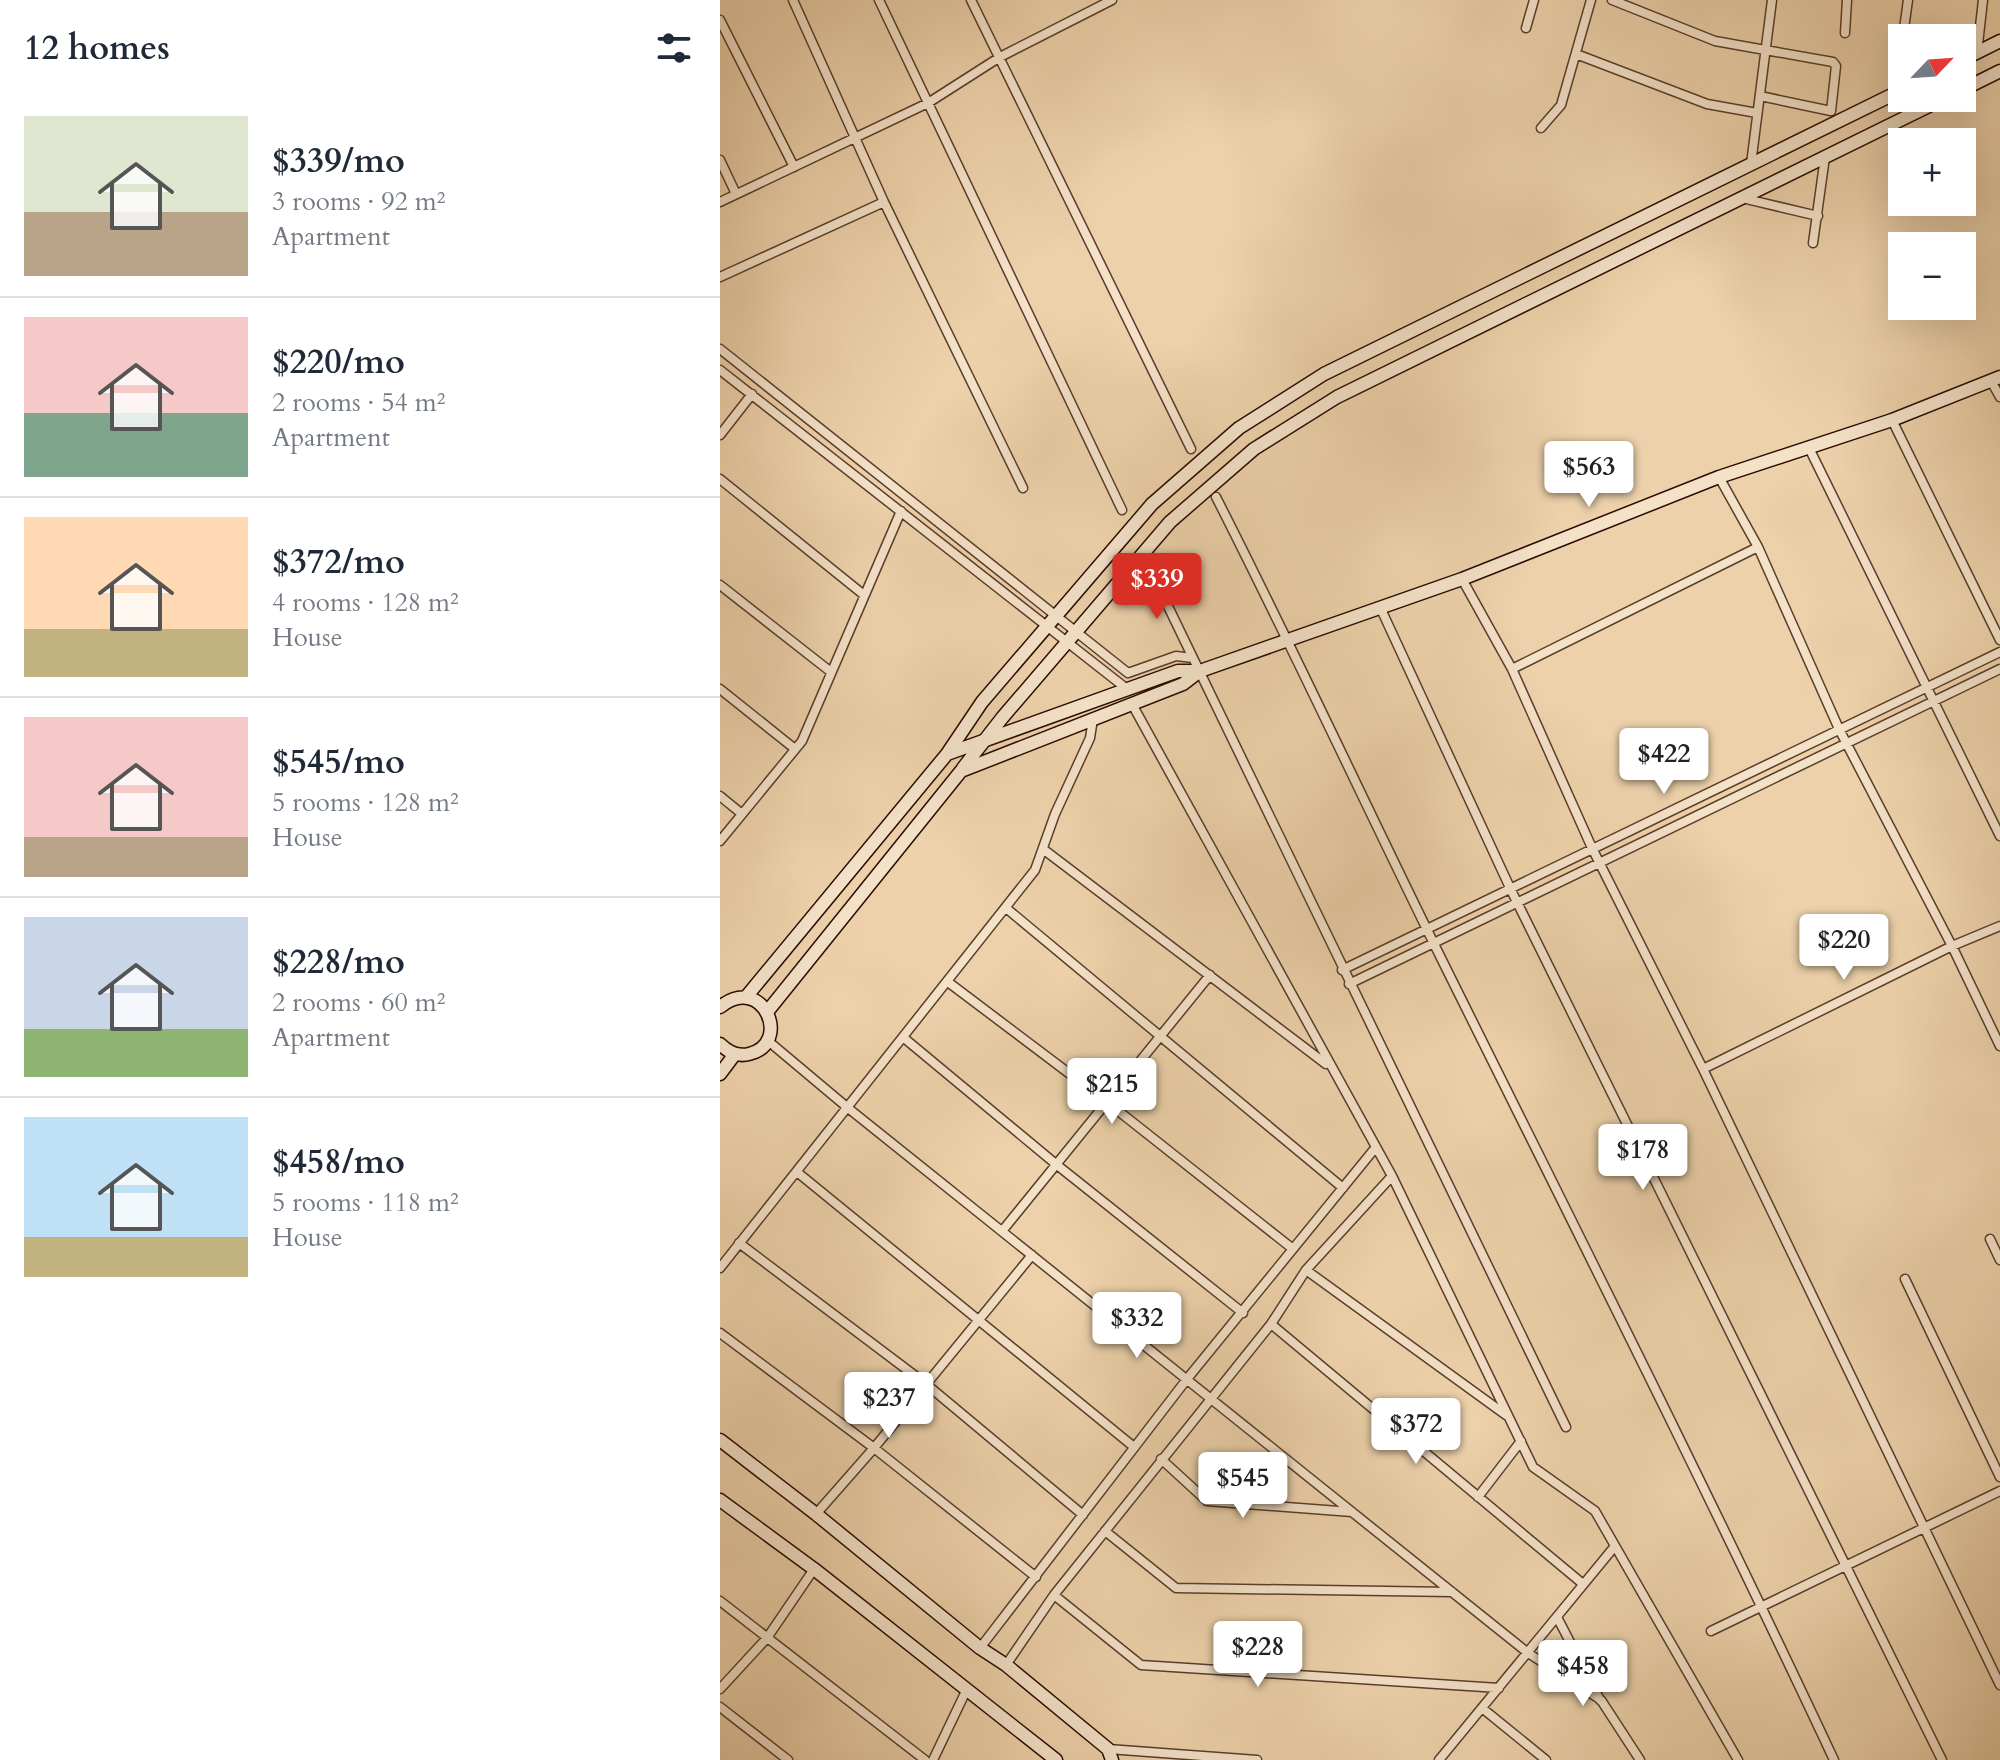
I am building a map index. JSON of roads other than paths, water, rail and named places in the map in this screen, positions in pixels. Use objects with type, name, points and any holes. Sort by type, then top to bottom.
[{"type":"street","points":[[793,0],[884,202],[1023,488]]},
{"type":"street","points":[[879,0],[1122,510]]},
{"type":"street","points":[[971,0],[1191,449]]},
{"type":"street","points":[[720,202],[928,103],[1000,57],[1112,0]]},
{"type":"street","points":[[1526,28],[1534,0]]},
{"type":"street","points":[[1541,128],[1561,105],[1591,0]]},
{"type":"street","points":[[1612,0],[1703,37],[1833,62],[1836,66],[1831,111],[1760,96]]},
{"type":"street","points":[[1751,164],[1772,0]]},
{"type":"street","points":[[1845,33],[1847,0]]},
{"type":"street","points":[[1905,24],[1908,0]]},
{"type":"street","points":[[1977,53],[1983,0]]},
{"type":"street","points":[[720,20],[794,167]]},
{"type":"street","points":[[1977,53],[2000,41]]},
{"type":"street","points":[[1576,54],[1707,104],[1757,113]]},
{"type":"street","points":[[1976,83],[2000,71]]},
{"type":"street","points":[[746,997],[947,754],[982,702],[1152,504],[1239,428],[1324,374],[1888,97]]},
{"type":"street","points":[[767,1012],[985,740],[1170,522],[1254,449],[1337,397],[1917,112]]},
{"type":"street","points":[[1798,141],[1810,165]]},
{"type":"street","points":[[1813,243],[1825,157]]},
{"type":"street","points":[[720,160],[736,194]]},
{"type":"street","points":[[1742,198],[1818,216]]},
{"type":"street","points":[[720,277],[884,202]]},
{"type":"street","points":[[720,349],[1056,616],[1072,637],[1127,689]]},
{"type":"street","points":[[720,370],[1047,626],[1072,637],[1128,673],[1176,656],[1193,658]]},
{"type":"street","points":[[961,771],[1183,684],[1200,671],[1462,579],[1719,477],[1892,420],[1996,379],[2000,397]]},
{"type":"street","points":[[720,435],[752,394]]},
{"type":"street","points":[[1892,420],[2000,640]]},
{"type":"street","points":[[1809,448],[2000,836]]},
{"type":"street","points":[[1719,477],[1758,547],[1839,729],[1952,946],[2000,1046]]},
{"type":"street","points":[[720,479],[864,595]]},
{"type":"street","points":[[1216,497],[1762,1606],[1834,1760]]},
{"type":"street","points":[[720,841],[802,741],[901,511]]},
{"type":"street","points":[[1512,669],[1758,547]]},
{"type":"street","points":[[1150,569],[1566,1427]]},
{"type":"street","points":[[1462,579],[1512,669],[1592,848],[1703,1069],[2000,1685]]},
{"type":"street","points":[[720,585],[831,672]]},
{"type":"street","points":[[1380,607],[1517,903],[1942,1760]]},
{"type":"street","points":[[1342,970],[2000,652]]},
{"type":"street","points":[[1349,984],[2000,669]]},
{"type":"street","points":[[947,754],[1178,671],[1200,671]]},
{"type":"street","points":[[720,689],[795,749]]},
{"type":"street","points":[[1132,704],[1392,1176],[1533,1467],[1595,1511],[1738,1760]]},
{"type":"street","points":[[720,1268],[1035,870],[1055,814],[1090,738],[1093,719]]},
{"type":"street","points":[[720,796],[742,814]]},
{"type":"street","points":[[1043,849],[1332,1067]]},
{"type":"street","points":[[1006,908],[1343,1188]]},
{"type":"street","points":[[1703,1069],[1952,946],[2000,926]]},
{"type":"street","points":[[1003,1230],[1210,975]]},
{"type":"street","points":[[948,982],[1107,1102],[1293,1249]]},
{"type":"street","points":[[720,1007],[746,997],[755,1000],[767,1012],[771,1022],[767,1040],[754,1053],[735,1054],[720,1044]]},
{"type":"street","points":[[904,1038],[1243,1313]]},
{"type":"street","points":[[767,1040],[1528,1653],[1601,1700]]},
{"type":"street","points":[[720,1074],[735,1054]]},
{"type":"street","points":[[980,1648],[1187,1379],[1376,1147]]},
{"type":"street","points":[[797,1172],[1134,1447]]},
{"type":"street","points":[[1006,1665],[1054,1595],[1271,1324],[1306,1270],[1392,1176]]},
{"type":"street","points":[[1990,1239],[2000,1260]]},
{"type":"street","points":[[739,1243],[926,1384],[1083,1515]]},
{"type":"street","points":[[816,1514],[1032,1255]]},
{"type":"street","points":[[1306,1270],[1508,1416]]},
{"type":"street","points":[[1905,1279],[2000,1477]]},
{"type":"street","points":[[1271,1324],[1583,1584]]},
{"type":"street","points":[[720,1333],[874,1448],[1036,1577]]},
{"type":"street","points":[[720,1440],[980,1648],[1006,1665],[1110,1755],[1257,1760]]},
{"type":"street","points":[[1478,1497],[1521,1441]]},
{"type":"street","points":[[1161,1459],[1207,1501],[1353,1512]]},
{"type":"street","points":[[1711,1631],[2000,1491]]},
{"type":"street","points":[[720,1500],[814,1569],[1056,1760]]},
{"type":"street","points":[[1105,1531],[1176,1588],[1453,1592]]},
{"type":"street","points":[[1439,1760],[1615,1546]]},
{"type":"street","points":[[720,1689],[767,1638],[814,1569]]},
{"type":"street","points":[[1054,1595],[1141,1665],[1499,1688]]},
{"type":"street","points":[[720,1601],[925,1760]]},
{"type":"street","points":[[1557,1617],[1601,1700],[1640,1760]]},
{"type":"street","points":[[933,1760],[966,1691]]},
{"type":"street","points":[[720,1707],[788,1760]]},
{"type":"street","points":[[1482,1708],[1546,1760]]}]
